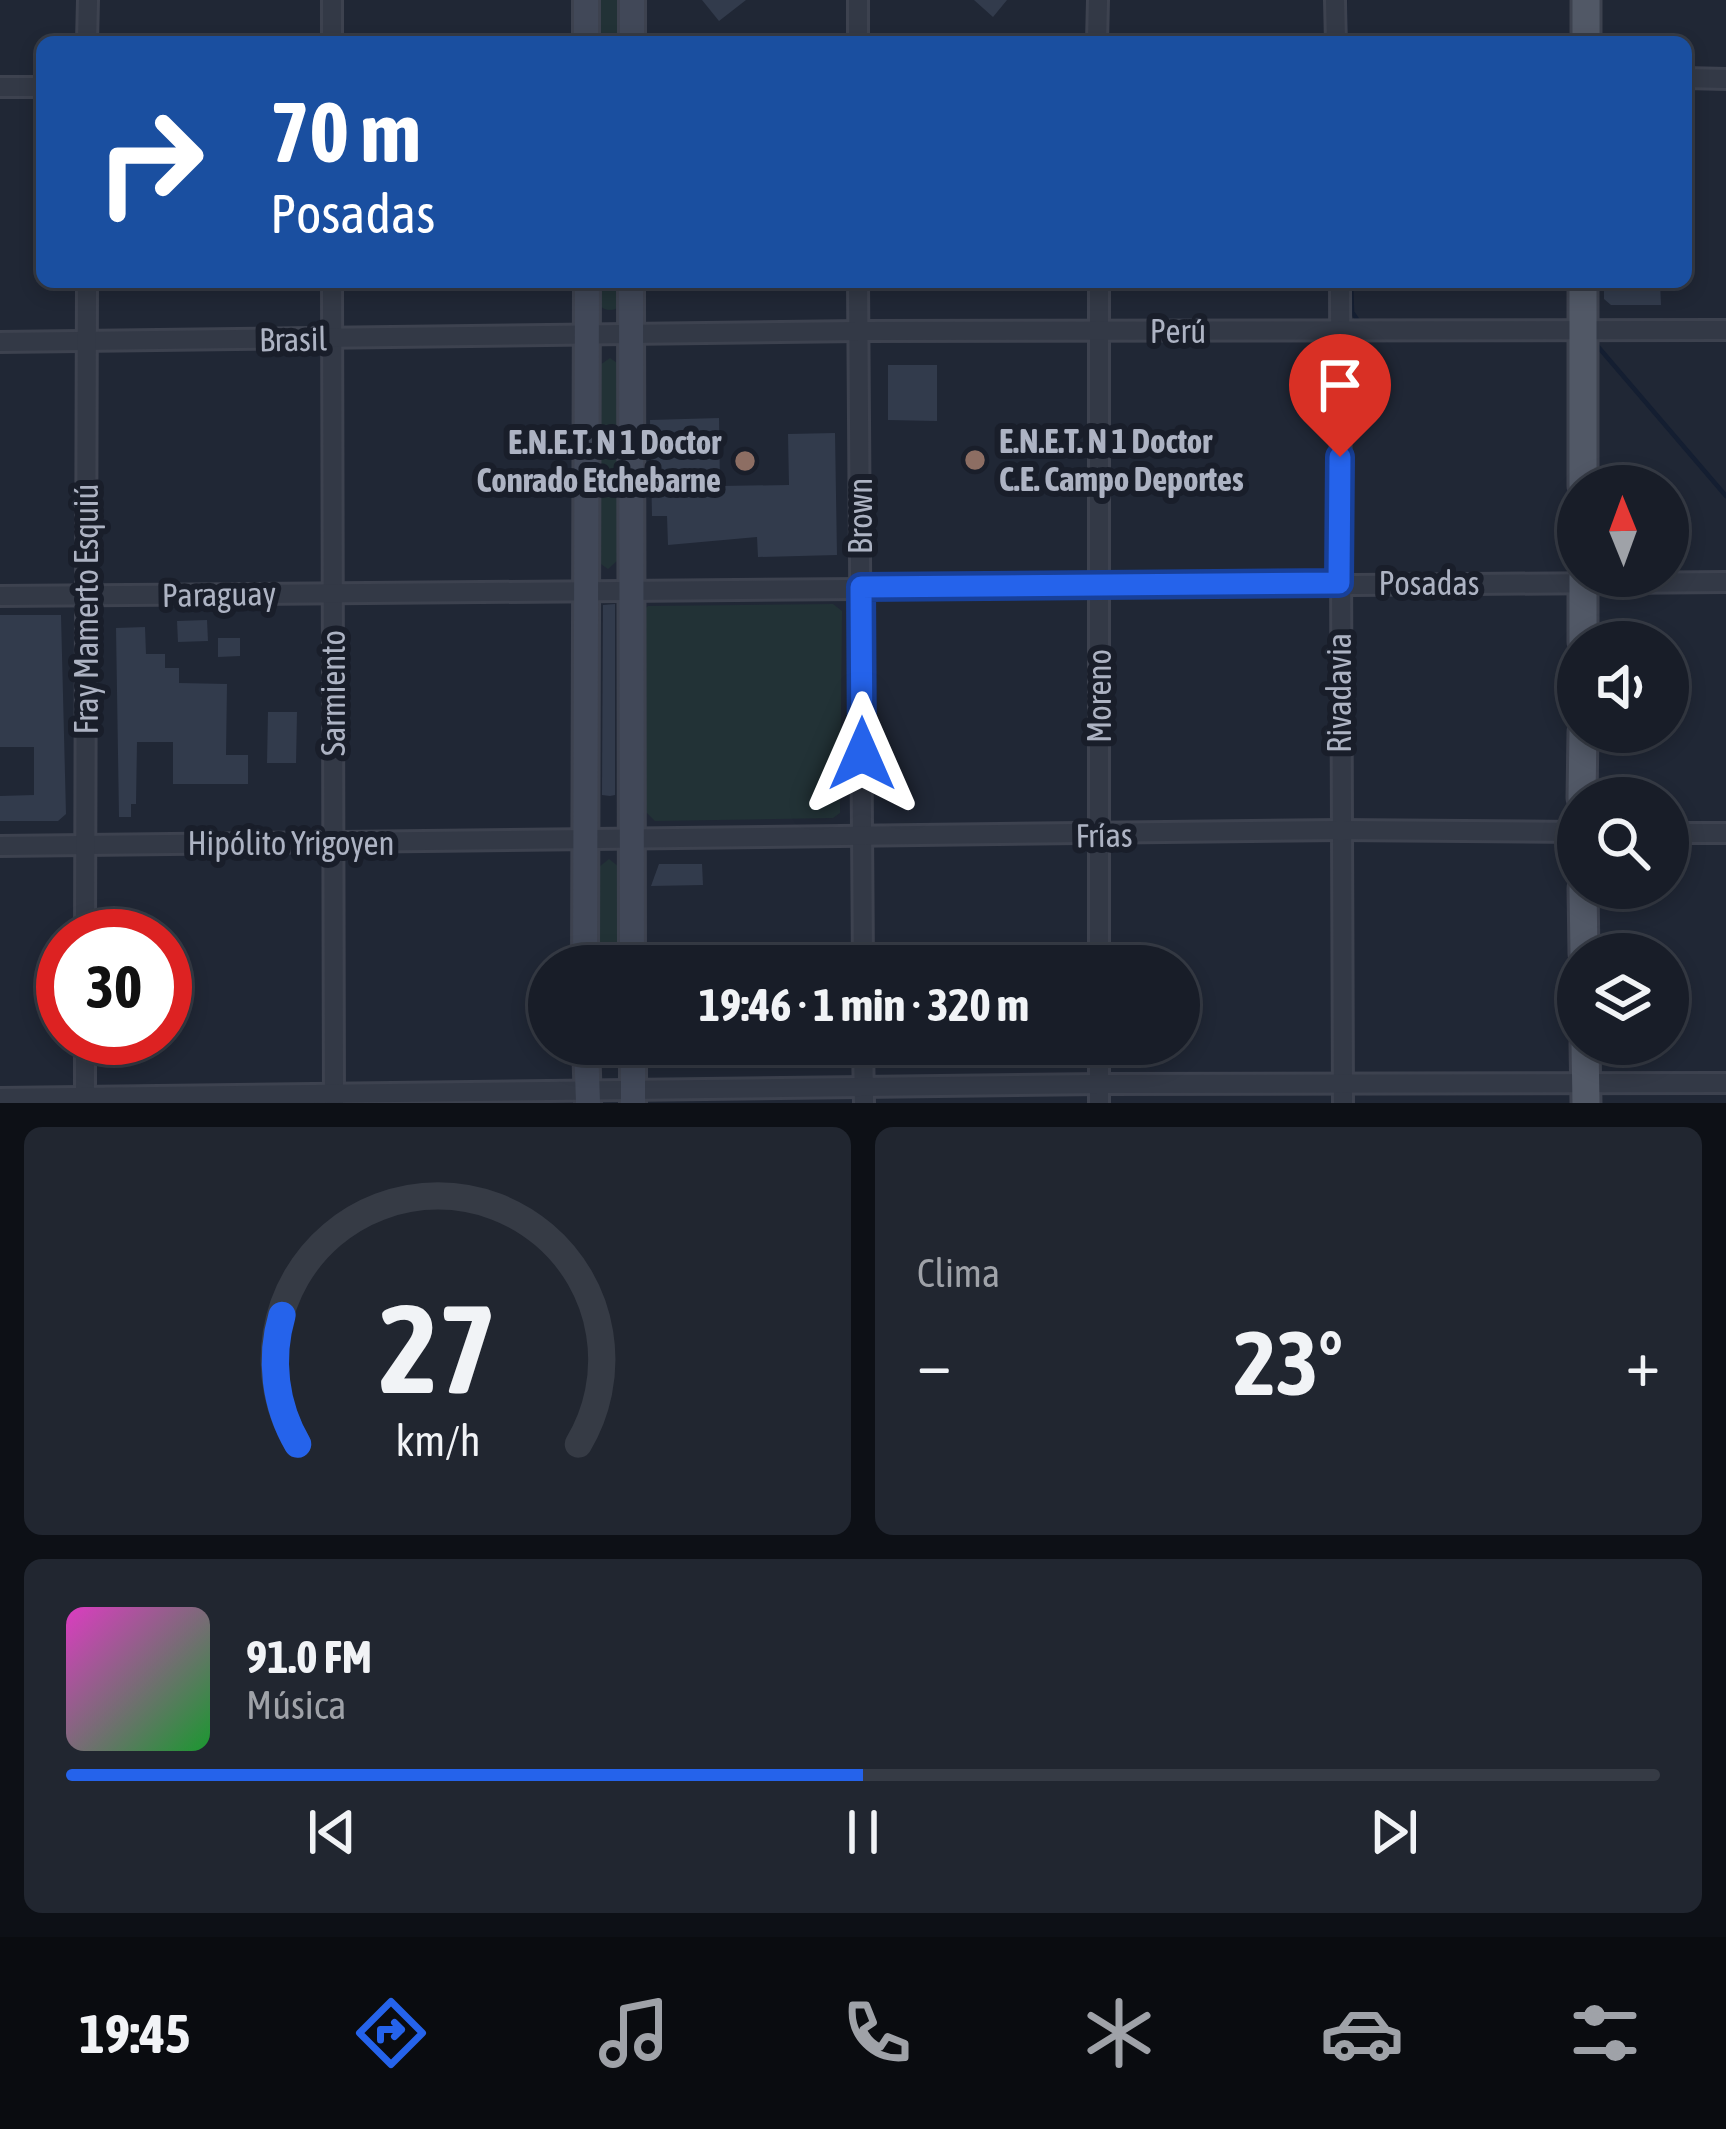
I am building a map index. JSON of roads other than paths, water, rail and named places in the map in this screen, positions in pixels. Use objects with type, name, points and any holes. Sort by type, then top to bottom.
[{"type":"main road","points":[[1586,0],[1586,36]]},
{"type":"main road","points":[[1583,288],[1583,465]]},
{"type":"street","points":[[88,0],[88,36]]},
{"type":"street","points":[[332,0],[332,36]]},
{"type":"street","points":[[586,0],[586,36]]},
{"type":"street","points":[[632,0],[632,36]]},
{"type":"street","points":[[858,0],[858,36]]},
{"type":"street","points":[[1097,36],[1098,0]]},
{"type":"street","points":[[1335,0],[1336,36]]},
{"type":"street","points":[[1692,78],[1726,79]]},
{"type":"street","points":[[0,87],[36,87]]},
{"type":"street","name":"Fray Mamerto Esquiú","points":[[85,909],[87,288]]},
{"type":"street","name":"Sarmiento","points":[[332,288],[334,1098]]},
{"type":"street","points":[[584,945],[587,288]]},
{"type":"street","points":[[631,288],[632,945]]},
{"type":"street","name":"Brown","points":[[858,288],[863,945]]},
{"type":"street","name":"Moreno","points":[[1099,288],[1099,945]]},
{"type":"street","name":"Rivadavia","points":[[1340,288],[1343,1093]]},
{"type":"street","name":"Perú","points":[[631,334],[1726,330]]},
{"type":"street","name":"Brasil","points":[[0,343],[631,334]]},
{"type":"street","name":"Posadas","points":[[583,591],[1557,579]]},
{"type":"street","name":"Posadas","points":[[1689,581],[1726,582]]},
{"type":"street","name":"Paraguay","points":[[0,596],[583,591]]},
{"type":"street","name":"Frías","points":[[630,842],[1340,830],[1557,832]]},
{"type":"street","points":[[1689,832],[1726,833]]},
{"type":"street","name":"Hipólito Yrigoyen","points":[[0,846],[630,842]]},
{"type":"street","points":[[85,1065],[85,1100]]},
{"type":"street","points":[[587,1065],[588,1097]]},
{"type":"street","points":[[633,1065],[633,1096]]},
{"type":"street","points":[[863,1065],[864,1095]]},
{"type":"street","points":[[0,1098],[1586,1093],[1726,1083]]},
{"type":"waterway","points":[[1345,0],[1346,36]]},
{"type":"waterway","points":[[1351,288],[1352,312],[1359,322]]},
{"type":"waterway","points":[[1594,342],[1726,496]]},
{"type":"place","name":"E.N.E.T. N 1 Doctor C.E. Campo Deportes","points":[[975,460]]},
{"type":"place","name":"E.N.E.T. N 1 Doctor Conrado Etchebarne","points":[[745,461]]}]
